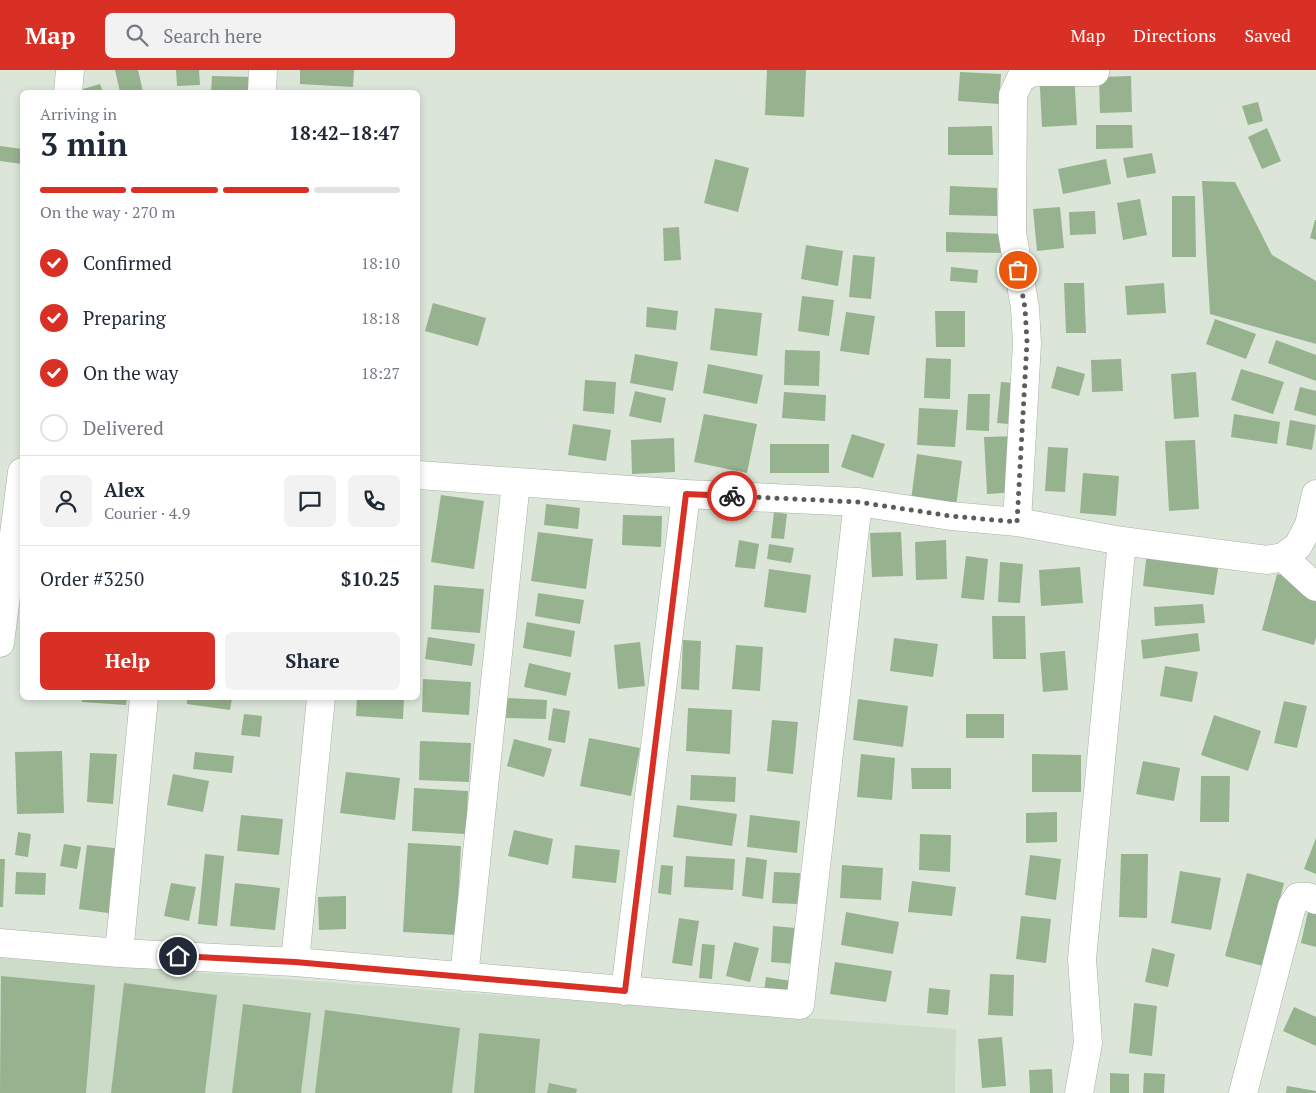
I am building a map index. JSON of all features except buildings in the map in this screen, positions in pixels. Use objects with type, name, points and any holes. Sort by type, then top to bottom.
[{"type":"street","points":[[68,90],[70,70]]},
{"type":"street","points":[[262,90],[263,70]]},
{"type":"street","points":[[1017,522],[1027,342],[1025,308],[1012,232],[1013,94],[1021,78],[1033,72],[1095,72]]},
{"type":"street","points":[[420,475],[686,494],[858,502],[951,516],[1017,522],[1122,541],[1267,560],[1283,558],[1298,546],[1309,525],[1316,494]]},
{"type":"street","points":[[464,977],[516,482]]},
{"type":"street","points":[[0,643],[20,488]]},
{"type":"street","points":[[625,991],[686,494]]},
{"type":"street","points":[[0,944],[119,953],[295,962],[800,1006],[858,502]]},
{"type":"street","points":[[1078,1093],[1088,1043],[1082,959],[1122,541]]},
{"type":"street","points":[[1283,558],[1316,586]]},
{"type":"street","points":[[119,953],[144,700]]},
{"type":"street","points":[[295,962],[321,700]]},
{"type":"street","points":[[1243,1093],[1292,906],[1298,897],[1308,897],[1316,900]]},
{"type":"shaded area","points":[[0,958],[956,1029],[955,1093],[0,1093]]},
{"type":"way so far","points":[[732,496],[858,502],[951,516],[1017,522],[1027,342],[1025,308],[1018,270]]},
{"type":"route","points":[[178,956],[295,962],[625,991],[686,494],[732,496]]}]
